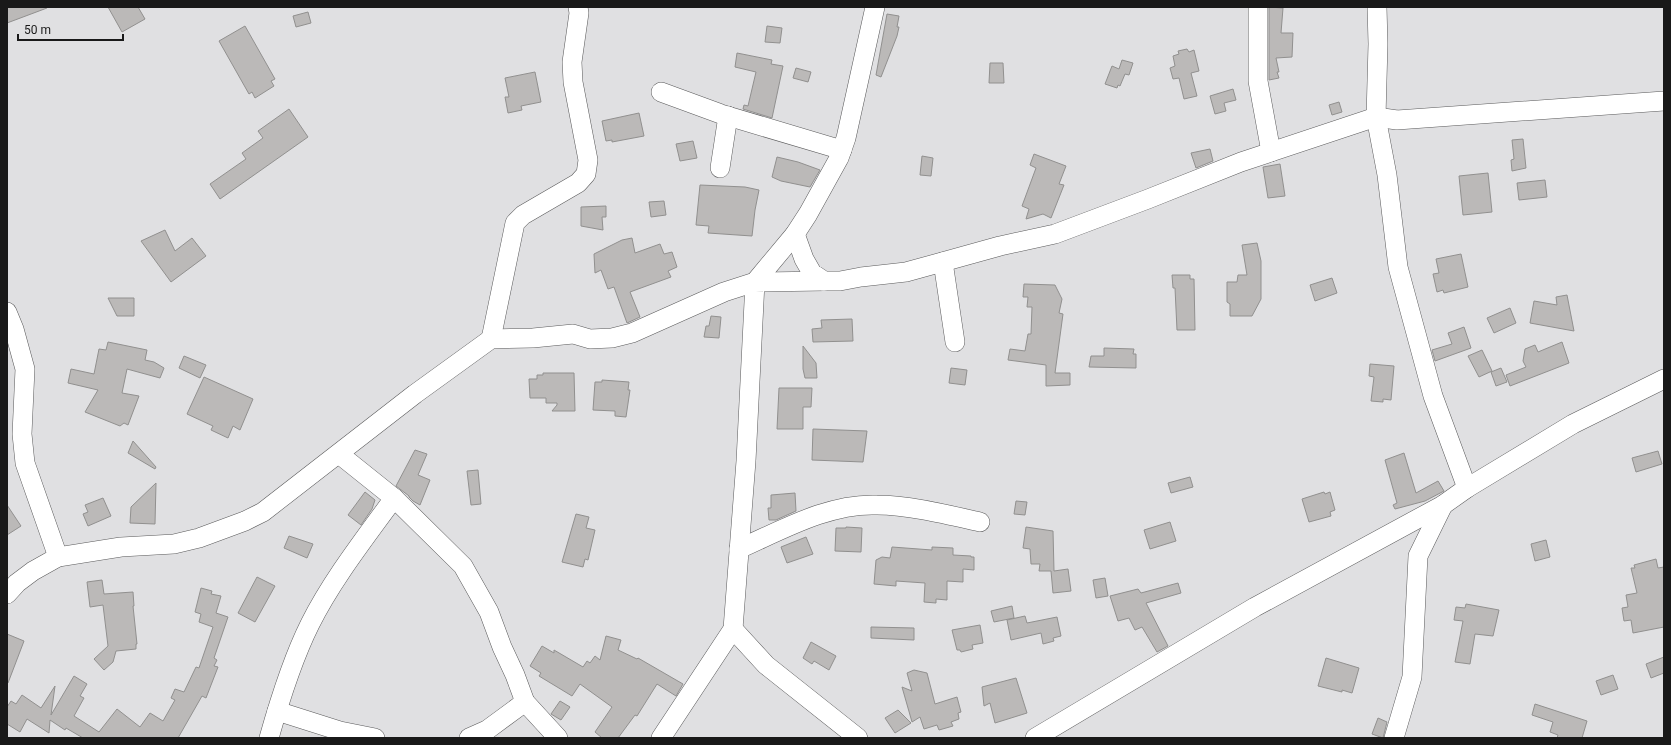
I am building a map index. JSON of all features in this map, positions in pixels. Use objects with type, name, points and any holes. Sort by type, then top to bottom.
[{"type":"street","points":[[491,339],[515,223],[523,215],[578,183],[586,174],[588,160],[573,82],[572,62],[579,13],[578,7]]},
{"type":"street","points":[[661,738],[733,629],[746,462],[755,282],[795,234],[820,193],[842,150],[858,89],[875,7]]},
{"type":"street","points":[[1258,7],[1258,81],[1271,152]]},
{"type":"street","points":[[1377,7],[1378,44],[1376,117],[1387,175],[1398,267],[1433,396],[1467,488]]},
{"type":"street","points":[[661,92],[728,116],[842,150]]},
{"type":"street","points":[[10,586],[33,571],[58,558],[121,547],[174,544],[198,538],[245,521],[269,508],[415,394],[491,339],[533,338],[573,334],[590,339],[612,338],[632,333],[724,292],[755,282],[840,282],[861,277],[906,272],[1000,246],[1055,234],[1240,162],[1376,117],[1397,120],[1664,101]]},
{"type":"street","points":[[720,168],[728,116]]},
{"type":"street","points":[[795,234],[804,259],[812,273],[824,281]]},
{"type":"street","points":[[943,262],[955,342]]},
{"type":"street","points":[[7,312],[14,329],[25,369],[22,434],[25,462],[58,558]]},
{"type":"street","points":[[1035,738],[1255,607],[1443,505],[1467,488],[1573,424],[1664,379]]},
{"type":"street","points":[[339,454],[394,498],[463,566],[489,612],[525,702],[558,738]]},
{"type":"street","points":[[269,738],[276,711],[295,656],[310,623],[339,576],[394,498]]},
{"type":"street","points":[[739,549],[821,514],[855,506],[877,504],[980,522]]},
{"type":"street","points":[[1394,738],[1412,676],[1418,556],[1443,505]]},
{"type":"street","points":[[733,629],[766,665],[858,738]]},
{"type":"street","points":[[469,738],[487,730],[525,702]]},
{"type":"street","points":[[276,711],[340,731],[375,738]]},
{"type":"building","points":[[7,7],[47,7],[47,8],[7,23]]},
{"type":"building","points":[[108,7],[138,7],[145,19],[122,32]]},
{"type":"building","points":[[1269,7],[1283,8],[1281,33],[1293,33],[1292,57],[1276,58],[1279,78],[1269,80]]},
{"type":"building","points":[[308,12],[311,23],[296,27],[293,16]]},
{"type":"building","points":[[887,14],[899,16],[897,27],[899,27],[881,77],[876,75]]},
{"type":"building","points":[[245,26],[275,79],[271,81],[274,86],[255,98],[252,92],[249,94],[219,41]]},
{"type":"building","points":[[767,26],[782,28],[780,43],[765,42]]},
{"type":"building","points":[[1187,49],[1189,52],[1194,50],[1199,71],[1191,73],[1197,96],[1184,99],[1179,78],[1173,79],[1170,68],[1175,66],[1173,56],[1179,54],[1178,51]]},
{"type":"building","points":[[737,53],[772,60],[771,64],[783,66],[772,118],[743,109],[744,105],[748,106],[756,72],[735,67]]},
{"type":"building","points":[[1122,60],[1133,63],[1129,75],[1125,74],[1120,86],[1118,85],[1117,88],[1105,84],[1112,66],[1119,69]]},
{"type":"building","points":[[990,63],[1003,63],[1004,83],[989,83]]},
{"type":"building","points":[[796,68],[811,72],[808,82],[793,78]]},
{"type":"building","points":[[535,72],[541,102],[521,106],[522,110],[508,113],[505,97],[509,97],[505,78]]},
{"type":"building","points":[[1233,89],[1236,100],[1224,103],[1226,111],[1215,114],[1210,96]]},
{"type":"building","points":[[1339,102],[1342,112],[1332,115],[1329,105]]},
{"type":"building","points":[[289,109],[308,137],[220,199],[210,184],[246,159],[242,153],[263,138],[258,131]]},
{"type":"building","points":[[639,113],[644,136],[612,142],[612,140],[606,141],[602,121]]},
{"type":"building","points":[[1523,139],[1526,168],[1512,171],[1511,160],[1514,159],[1512,140]]},
{"type":"building","points":[[693,141],[697,158],[680,161],[676,144]]},
{"type":"building","points":[[1210,149],[1213,161],[1196,168],[1191,153]]},
{"type":"building","points":[[1034,154],[1066,166],[1059,184],[1064,185],[1051,218],[1043,214],[1026,219],[1029,209],[1022,206],[1036,168],[1030,165]]},
{"type":"building","points":[[922,156],[933,158],[931,176],[920,175]]},
{"type":"building","points":[[777,157],[798,162],[820,170],[810,187],[781,181],[772,177]]},
{"type":"building","points":[[1280,164],[1285,196],[1268,198],[1263,167]]},
{"type":"building","points":[[1488,173],[1492,212],[1463,215],[1459,176]]},
{"type":"building","points":[[1545,180],[1547,197],[1519,200],[1517,183]]},
{"type":"building","points":[[700,185],[745,187],[759,190],[752,236],[708,233],[709,226],[696,225]]},
{"type":"building","points":[[664,201],[666,215],[651,217],[649,202]]},
{"type":"building","points":[[606,206],[606,217],[602,217],[603,230],[581,226],[581,207]]},
{"type":"building","points":[[165,230],[175,251],[192,238],[206,256],[171,282],[141,241]]},
{"type":"building","points":[[632,238],[635,253],[660,244],[664,254],[672,252],[677,267],[668,271],[671,277],[630,292],[640,317],[627,323],[614,287],[608,289],[601,270],[595,273],[594,254],[622,240]]},
{"type":"building","points":[[1257,243],[1261,261],[1261,299],[1252,316],[1230,316],[1230,304],[1227,302],[1227,282],[1237,282],[1238,275],[1247,275],[1242,245]]},
{"type":"building","points":[[1461,254],[1468,287],[1444,293],[1443,290],[1437,292],[1433,274],[1439,273],[1436,259]]},
{"type":"building","points":[[1172,275],[1190,275],[1190,279],[1194,279],[1195,330],[1177,330],[1175,288],[1173,288]]},
{"type":"building","points":[[1332,278],[1337,293],[1315,301],[1310,285]]},
{"type":"building","points":[[1024,284],[1055,285],[1062,299],[1059,313],[1063,314],[1055,373],[1070,373],[1070,385],[1046,386],[1046,365],[1008,360],[1010,349],[1025,351],[1028,334],[1031,334],[1032,307],[1027,307],[1028,297],[1023,297]]},
{"type":"building","points":[[1567,295],[1574,331],[1530,323],[1534,301],[1557,305],[1556,297]]},
{"type":"building","points":[[108,298],[134,298],[134,316],[117,316]]},
{"type":"building","points":[[1510,308],[1516,323],[1494,333],[1487,318]]},
{"type":"building","points":[[711,316],[721,317],[719,338],[704,337],[706,326],[709,326]]},
{"type":"building","points":[[852,319],[853,341],[813,342],[812,329],[822,328],[821,320]]},
{"type":"building","points":[[1464,327],[1471,348],[1435,361],[1432,350],[1452,344],[1448,333]]},
{"type":"building","points":[[108,342],[147,350],[145,360],[154,362],[164,368],[160,378],[127,369],[122,393],[139,396],[128,425],[124,423],[120,426],[85,412],[98,390],[68,383],[71,369],[94,374],[99,349],[106,350]]},
{"type":"building","points":[[1562,342],[1569,363],[1510,386],[1506,375],[1526,367],[1523,361],[1525,349],[1535,345],[1538,352]]},
{"type":"building","points":[[803,346],[816,363],[817,378],[805,378],[803,369]]},
{"type":"building","points":[[1104,348],[1134,349],[1133,354],[1136,354],[1136,368],[1089,367],[1091,356],[1104,356]]},
{"type":"building","points":[[1482,350],[1492,371],[1479,377],[1468,356]]},
{"type":"building","points":[[184,356],[206,365],[200,378],[179,368]]},
{"type":"building","points":[[1370,364],[1394,366],[1391,400],[1383,399],[1383,402],[1371,401],[1374,377],[1369,376]]},
{"type":"building","points":[[951,368],[967,370],[965,385],[949,383]]},
{"type":"building","points":[[1501,368],[1507,382],[1496,386],[1491,372]]},
{"type":"building","points":[[543,373],[574,373],[575,411],[552,411],[557,403],[546,403],[546,398],[530,398],[529,379],[537,379],[537,375],[543,375]]},
{"type":"building","points":[[204,377],[253,399],[240,430],[233,426],[228,438],[211,430],[213,426],[187,414]]},
{"type":"building","points":[[602,380],[629,382],[628,390],[630,390],[626,417],[615,416],[615,411],[593,410],[595,382],[602,382]]},
{"type":"building","points":[[779,388],[812,388],[811,407],[803,407],[803,429],[777,429]]},
{"type":"building","points":[[813,429],[867,431],[863,462],[812,460]]},
{"type":"building","points":[[133,441],[156,467],[155,469],[128,453]]},
{"type":"building","points":[[415,450],[427,454],[418,475],[430,480],[420,505],[413,501],[396,486]]},
{"type":"building","points":[[1658,451],[1662,464],[1636,472],[1632,458]]},
{"type":"building","points":[[1404,453],[1416,493],[1438,481],[1444,491],[1425,501],[1395,509],[1393,505],[1397,503],[1385,460]]},
{"type":"building","points":[[478,470],[481,504],[471,505],[467,471]]},
{"type":"building","points":[[1190,477],[1193,487],[1171,493],[1168,483]]},
{"type":"building","points":[[156,483],[155,524],[130,523],[131,507]]},
{"type":"building","points":[[365,492],[375,500],[372,509],[361,525],[348,515]]},
{"type":"building","points":[[1324,492],[1325,494],[1330,492],[1335,510],[1330,512],[1331,516],[1309,522],[1302,499]]},
{"type":"building","points":[[795,493],[796,511],[776,520],[769,520],[768,508],[771,508],[771,495]]},
{"type":"building","points":[[103,498],[111,516],[88,526],[83,514],[88,512],[85,505]]},
{"type":"building","points":[[1016,501],[1027,502],[1025,515],[1014,514]]},
{"type":"building","points":[[7,505],[21,526],[7,535]]},
{"type":"building","points":[[576,514],[589,517],[586,528],[595,530],[588,560],[585,559],[583,567],[562,562]]},
{"type":"building","points":[[1170,522],[1176,541],[1150,549],[1144,530]]},
{"type":"building","points":[[1026,527],[1053,531],[1054,571],[1068,569],[1071,591],[1053,593],[1051,571],[1039,571],[1040,564],[1031,564],[1030,549],[1023,548]]},
{"type":"building","points":[[836,528],[862,528],[861,552],[835,551]]},
{"type":"building","points":[[289,536],[313,544],[307,558],[284,548]]},
{"type":"building","points":[[806,537],[813,554],[787,563],[781,547]]},
{"type":"building","points":[[1546,540],[1550,557],[1535,561],[1531,544]]},
{"type":"building","points":[[892,547],[932,550],[932,547],[953,548],[953,555],[974,557],[974,570],[963,569],[963,582],[947,581],[947,600],[936,599],[936,603],[924,602],[925,583],[896,581],[896,586],[874,584],[876,560],[882,557],[890,558]]},
{"type":"building","points":[[1656,559],[1658,568],[1664,567],[1664,627],[1633,633],[1631,620],[1624,621],[1622,608],[1628,607],[1626,595],[1637,593],[1631,568],[1635,568],[1634,565]]},
{"type":"building","points":[[257,577],[275,586],[255,622],[238,613]]},
{"type":"building","points":[[1105,578],[1108,596],[1096,598],[1093,580]]},
{"type":"building","points":[[102,580],[104,594],[133,592],[137,644],[136,649],[116,651],[113,662],[104,670],[94,659],[108,646],[103,605],[90,607],[87,582]]},
{"type":"building","points":[[1178,583],[1181,593],[1146,603],[1168,646],[1157,652],[1142,627],[1135,630],[1129,618],[1118,621],[1110,596],[1138,589],[1141,593]]},
{"type":"building","points":[[201,588],[212,591],[211,594],[221,596],[216,613],[228,617],[214,658],[217,660],[214,666],[218,667],[206,698],[202,696],[178,738],[83,738],[66,728],[65,730],[50,720],[49,733],[27,719],[20,732],[7,724],[7,707],[11,701],[16,704],[22,695],[41,708],[55,686],[51,715],[74,676],[87,684],[80,696],[84,698],[74,716],[99,732],[117,709],[140,727],[150,713],[163,721],[175,700],[171,698],[175,689],[184,692],[196,667],[199,668],[213,627],[199,622],[201,614],[195,612]]},
{"type":"building","points":[[1466,604],[1499,610],[1493,636],[1475,634],[1470,664],[1455,662],[1463,621],[1454,620],[1456,607],[1465,608]]},
{"type":"building","points":[[1012,606],[1014,618],[994,622],[991,611]]},
{"type":"building","points":[[1025,616],[1027,623],[1057,617],[1061,636],[1053,638],[1054,641],[1043,644],[1041,633],[1011,640],[1007,620]]},
{"type":"building","points":[[980,625],[983,643],[972,645],[973,649],[961,652],[960,650],[957,650],[952,630]]},
{"type":"building","points":[[871,627],[914,628],[914,640],[871,638]]},
{"type":"building","points":[[7,634],[24,641],[8,683],[7,683]]},
{"type":"building","points":[[606,636],[621,640],[618,650],[637,659],[638,658],[683,684],[676,696],[657,684],[637,716],[635,715],[618,738],[602,738],[595,732],[612,707],[580,684],[572,696],[539,676],[541,673],[530,666],[542,646],[554,653],[554,650],[583,667],[587,661],[590,663],[595,656],[600,660]]},
{"type":"building","points":[[811,642],[836,656],[829,670],[814,661],[812,664],[803,658]]},
{"type":"building","points":[[1664,657],[1664,673],[1651,678],[1646,664]]},
{"type":"building","points":[[1326,658],[1359,668],[1352,693],[1318,686]]},
{"type":"building","points":[[914,670],[927,673],[935,704],[957,697],[961,712],[958,713],[959,719],[951,722],[953,726],[939,730],[937,725],[924,729],[920,717],[912,722],[902,687],[912,691],[907,673]]},
{"type":"building","points":[[1613,675],[1618,689],[1601,695],[1596,681]]},
{"type":"building","points":[[1016,678],[1027,713],[995,723],[990,703],[984,706],[982,687]]},
{"type":"building","points":[[560,701],[570,707],[561,720],[551,714]]},
{"type":"building","points":[[1535,704],[1587,721],[1582,738],[1557,738],[1558,735],[1550,732],[1553,722],[1532,715]]},
{"type":"building","points":[[898,710],[911,723],[895,733],[885,718]]},
{"type":"building","points":[[1378,718],[1387,722],[1383,738],[1372,734]]}]
